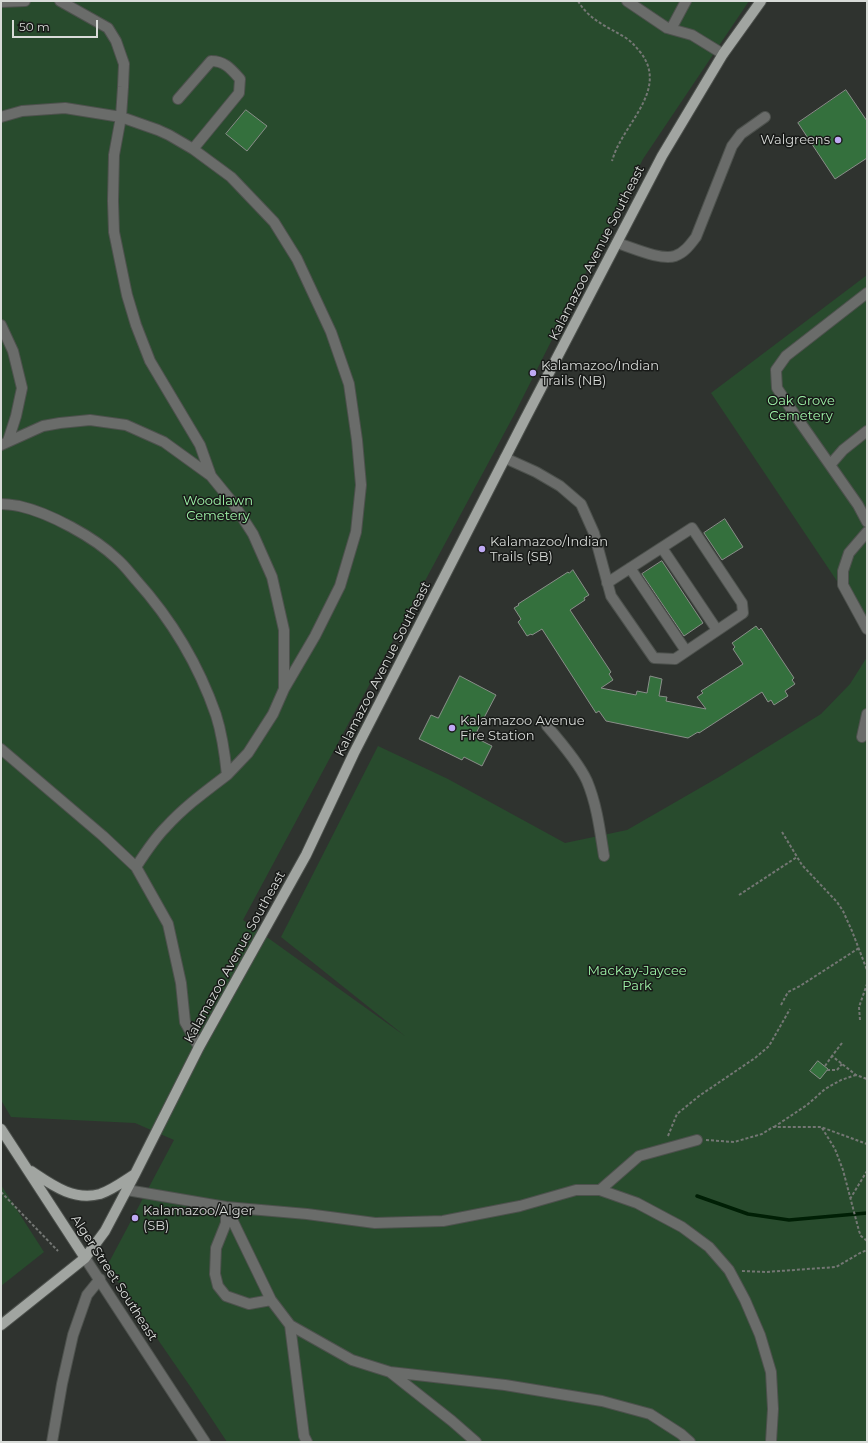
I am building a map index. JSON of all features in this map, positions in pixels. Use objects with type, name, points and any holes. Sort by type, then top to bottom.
[{"type":"main road","name":"Kalamazoo Avenue Southeast","points":[[1,1325],[85,1258],[105,1231],[200,1047],[306,855],[354,753],[662,156],[723,54],[761,1]]},
{"type":"main road","name":"Alger Street Southeast","points":[[1,1129],[85,1258]]},
{"type":"main road","points":[[26,1168],[58,1189],[69,1194],[80,1195],[100,1194],[135,1174]]},
{"type":"street","points":[[1,2],[25,1]]},
{"type":"street","points":[[60,1],[108,28],[116,41],[124,64],[124,87],[114,155],[114,232],[127,295],[136,325],[150,360],[200,445],[211,476]]},
{"type":"street","points":[[627,1],[667,28],[692,35],[723,54]]},
{"type":"street","points":[[671,29],[686,1]]},
{"type":"street","points":[[178,99],[211,61],[218,61],[226,64],[240,79],[240,93],[193,149]]},
{"type":"street","points":[[1,117],[22,110],[65,108],[120,117],[158,130],[193,149],[232,177],[274,222],[297,259],[330,332],[349,384],[357,440],[361,485],[356,532],[340,586],[315,636],[284,689],[273,714],[248,753],[227,775],[193,801],[166,826],[149,847],[136,867]]},
{"type":"street","points":[[617,242],[658,256],[674,256],[688,248],[696,237],[732,146],[741,134],[765,117]]},
{"type":"street","points":[[867,292],[786,356],[776,370],[777,388],[858,505],[867,522]]},
{"type":"street","points":[[1,324],[13,351],[22,388],[16,416],[5,443]]},
{"type":"street","points":[[5,443],[42,426],[60,423],[90,420],[126,425],[164,442],[211,476],[233,503],[252,534],[272,577],[284,630],[284,689]]},
{"type":"street","points":[[830,465],[843,450],[867,431]]},
{"type":"street","points":[[505,458],[536,472],[560,486],[581,504],[594,533],[611,596],[654,658],[675,659],[743,613],[742,603],[692,528],[608,583]]},
{"type":"street","points":[[1,504],[20,506],[56,519],[89,538],[117,559],[154,600],[182,640],[206,689],[216,717],[227,775]]},
{"type":"street","points":[[867,531],[849,553],[843,571],[843,585],[867,629]]},
{"type":"street","points":[[662,548],[718,630]]},
{"type":"street","points":[[630,568],[686,651]]},
{"type":"street","points":[[862,737],[867,714]]},
{"type":"street","points":[[547,726],[567,750],[587,780],[596,806],[604,856]]},
{"type":"street","points":[[1,749],[103,836],[136,867],[168,924],[181,983],[185,1022],[200,1047]]},
{"type":"street","points":[[600,1190],[639,1156],[697,1140]]},
{"type":"street","points":[[127,1190],[226,1207],[375,1222],[444,1221],[520,1206],[576,1190],[600,1190],[637,1203],[682,1227],[709,1247],[729,1270],[745,1300],[760,1335],[771,1372],[773,1408],[771,1442]]},
{"type":"street","points":[[226,1207],[272,1300],[290,1325],[352,1360],[390,1372],[512,1386],[602,1401],[650,1414],[681,1434],[690,1442]]},
{"type":"street","points":[[226,1207],[226,1223],[216,1248],[215,1274],[218,1286],[226,1296],[249,1304],[272,1300]]},
{"type":"street","name":"Alger Street Southeast","points":[[85,1258],[205,1442]]},
{"type":"street","points":[[52,1442],[62,1384],[73,1335],[87,1295],[100,1280]]},
{"type":"street","points":[[290,1325],[306,1442]]},
{"type":"street","points":[[390,1372],[476,1442]]},
{"type":"path","points":[[578,1],[584,11],[594,20],[613,30],[635,46],[646,59],[649,68],[650,75],[648,92],[619,144],[612,160]]},
{"type":"path","points":[[782,832],[804,868],[837,902],[847,919],[867,970]]},
{"type":"path","points":[[738,895],[797,857]]},
{"type":"path","points":[[781,1005],[788,992],[800,986],[859,948]]},
{"type":"path","points":[[860,1020],[860,1004],[867,984]]},
{"type":"path","points":[[663,1149],[677,1114],[699,1096],[755,1058],[769,1046],[790,1010]]},
{"type":"path","points":[[825,1066],[842,1043]]},
{"type":"path","points":[[832,1056],[856,1075],[867,1080]]},
{"type":"path","points":[[827,1070],[837,1070],[842,1064]]},
{"type":"path","points":[[697,1140],[734,1142],[762,1134],[807,1105],[825,1089],[841,1080],[856,1075]]},
{"type":"path","points":[[773,1127],[821,1127],[867,1144]]},
{"type":"path","points":[[821,1127],[835,1149],[859,1231],[861,1236],[867,1240]]},
{"type":"path","points":[[850,1199],[867,1171]]},
{"type":"path","points":[[1,1192],[58,1251]]},
{"type":"path","points":[[729,1270],[766,1272],[836,1267],[860,1252],[867,1250]]},
{"type":"green space","name":"Woodlawn Cemetery","points":[[1,1],[749,1],[643,159],[514,415],[243,920],[405,1036],[281,937],[378,746],[448,779],[565,843],[627,830],[719,777],[821,714],[850,684],[867,657],[867,1442],[227,1442],[107,1266],[174,1140],[135,1123],[11,1117],[1,1100]]},
{"type":"green space","name":"Oak Grove Cemetery","points":[[867,275],[867,626],[711,393]]},
{"type":"green space","points":[[1,1185],[44,1252],[1,1286]]},
{"type":"building","name":"Walgreens","points":[[846,90],[867,121],[867,158],[835,179],[798,123]]},
{"type":"building","points":[[246,110],[267,126],[247,151],[226,134]]},
{"type":"building","points":[[725,519],[743,547],[722,560],[704,533]]},
{"type":"building","points":[[662,561],[703,623],[684,636],[642,574]]},
{"type":"building","points":[[573,570],[589,595],[584,598],[585,600],[570,610],[611,672],[609,674],[613,680],[601,688],[636,695],[637,691],[647,693],[650,676],[662,679],[659,696],[667,697],[666,701],[706,709],[697,697],[703,693],[701,691],[743,664],[733,649],[735,647],[732,643],[756,626],[759,630],[761,628],[794,678],[792,680],[795,684],[785,691],[788,696],[774,705],[771,700],[768,702],[762,692],[699,733],[698,732],[688,738],[606,721],[599,711],[596,713],[542,629],[532,635],[527,636],[518,622],[521,619],[514,608]]},
{"type":"building","name":"Kalamazoo Avenue Fire Station","points":[[460,676],[496,695],[474,737],[492,746],[482,766],[464,757],[462,760],[419,739],[431,715],[438,718]]},
{"type":"building","points":[[818,1061],[828,1069],[820,1079],[810,1071]]},
{"type":"waterway","points":[[697,1196],[748,1214],[789,1220],[867,1213]]},
{"type":"place","name":"Walgreens","points":[[838,140]]},
{"type":"place","name":"Kalamazoo/Indian Trails (NB)","points":[[533,373]]},
{"type":"place","name":"Kalamazoo/Indian Trails (SB)","points":[[482,549]]},
{"type":"place","name":"Kalamazoo Avenue Fire Station","points":[[452,728]]},
{"type":"place","name":"Kalamazoo/Alger (SB)","points":[[135,1218]]},
{"type":"park label","name":"MacKay-Jaycee Park","points":[[637,978]]}]
